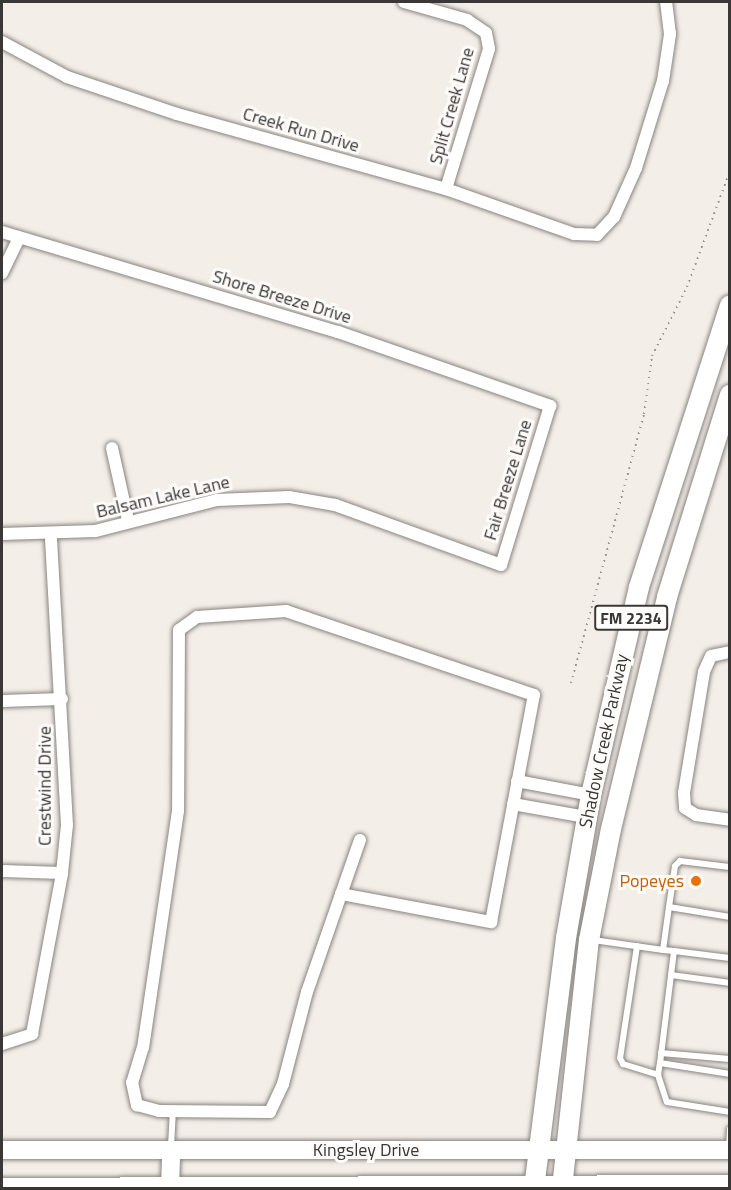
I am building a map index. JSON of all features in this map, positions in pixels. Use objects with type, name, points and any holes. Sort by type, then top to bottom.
[{"type":"main road","name":"Shadow Creek Parkway","points":[[534,1188],[586,817],[639,587],[729,305]]},
{"type":"main road","name":"Shadow Creek Parkway","points":[[562,1188],[589,940],[667,597],[729,395]]},
{"type":"main road","name":"Kingsley Drive","points":[[2,1150],[729,1150]]},
{"type":"main road","points":[[170,1188],[171,1150]]},
{"type":"main road","name":"Kingsley Drive","points":[[2,1187],[562,1188],[729,1184]]},
{"type":"street","name":"Split Creek Lane","points":[[405,2],[467,20],[486,33],[489,49],[446,189]]},
{"type":"street","name":"Creek Run Drive","points":[[2,42],[67,77],[177,114],[446,189],[574,234],[597,235],[614,217],[636,168],[663,81],[670,34],[666,2]]},
{"type":"street","name":"Shore Breeze Drive","points":[[2,232],[338,332],[550,406]]},
{"type":"street","points":[[2,273],[18,238]]},
{"type":"street","name":"Fair Breeze Lane","points":[[501,564],[550,406]]},
{"type":"street","points":[[112,448],[128,520]]},
{"type":"street","name":"Balsam Lake Lane","points":[[2,534],[51,536],[217,500],[289,497],[335,505],[501,564]]},
{"type":"street","name":"Crestwind Drive","points":[[2,1044],[32,1034],[62,873],[67,825],[62,699],[51,536]]},
{"type":"street","points":[[341,894],[491,922],[534,695],[286,611],[197,617],[179,630],[178,811],[132,1095],[137,1105],[173,1112],[270,1112],[341,894],[360,840]]},
{"type":"street","points":[[729,652],[711,656],[705,672],[684,793],[685,808],[696,815],[729,820]]},
{"type":"street","points":[[2,701],[62,699]]},
{"type":"street","points":[[517,781],[591,795]]},
{"type":"street","points":[[513,804],[586,817]]},
{"type":"street","points":[[2,871],[62,873]]},
{"type":"lane","points":[[663,950],[675,866],[689,861],[729,867]]},
{"type":"lane","points":[[669,907],[729,917]]},
{"type":"lane","points":[[589,940],[729,958]]},
{"type":"lane","points":[[637,946],[620,1058],[623,1064],[658,1076]]},
{"type":"lane","points":[[674,951],[658,1076],[667,1102],[729,1112]]},
{"type":"lane","points":[[671,975],[729,984]]},
{"type":"lane","points":[[661,1053],[729,1059]]},
{"type":"lane","points":[[660,1063],[729,1074]]},
{"type":"lane","points":[[171,1150],[173,1112]]},
{"type":"lane","points":[[729,1129],[729,1150]]},
{"type":"path","points":[[571,682],[644,414],[652,356],[687,287],[729,171]]},
{"type":"place","name":"Popeyes","points":[[696,881]]}]
